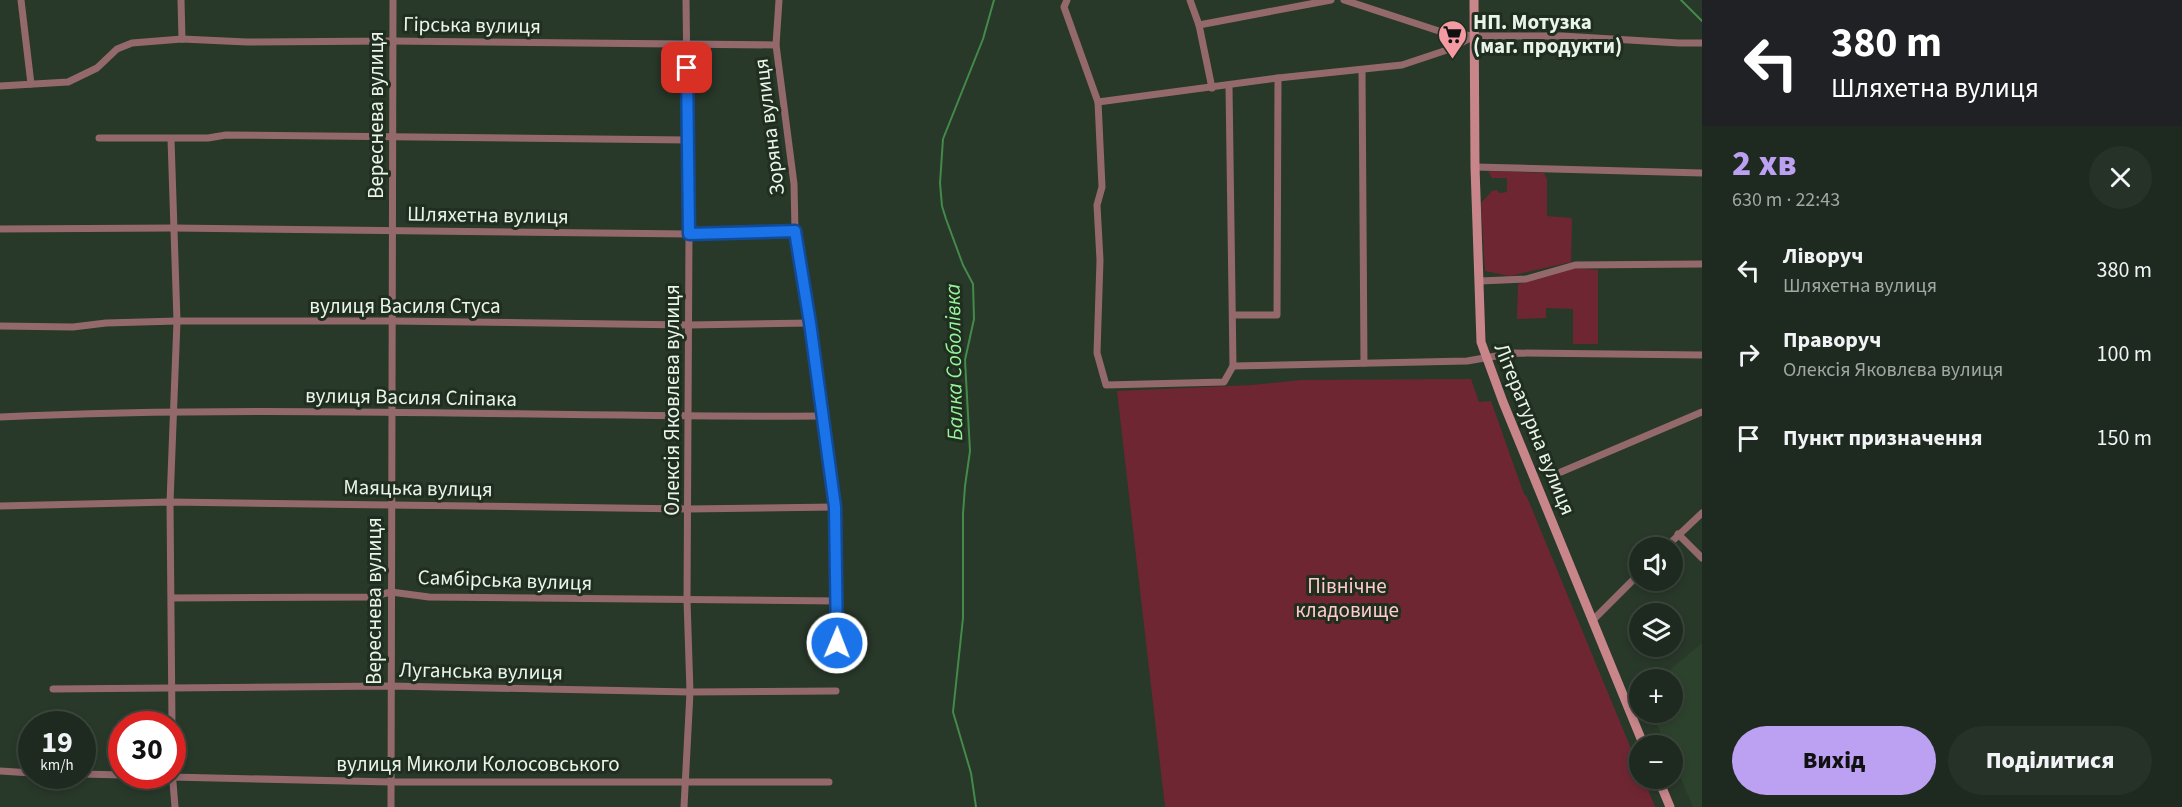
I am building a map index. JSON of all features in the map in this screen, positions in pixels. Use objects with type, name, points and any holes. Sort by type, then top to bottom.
[{"type":"street","points":[[21,0],[31,84]]},
{"type":"street","points":[[181,0],[183,39]]},
{"type":"street","name":"Вереснева вулиця","points":[[391,807],[393,0]]},
{"type":"street","name":"Олексія Яковлєва вулиця","points":[[683,804],[690,692],[687,600],[689,234],[686,0]]},
{"type":"street","name":"Зоряна вулиця","points":[[779,0],[776,45],[794,184],[795,231],[835,507],[837,643]]},
{"type":"street","points":[[1067,0],[1064,7],[1098,102],[1102,187],[1097,205],[1100,260],[1097,353],[1106,385],[1224,382],[1233,366],[1229,86]]},
{"type":"street","points":[[1190,0],[1198,24],[1212,88]]},
{"type":"street","points":[[1198,24],[1331,0]]},
{"type":"street","points":[[1344,0],[1445,33],[1474,36],[1562,36],[1679,44],[1702,43]]},
{"type":"street","name":"Літературна вулиця","points":[[1474,0],[1475,167],[1481,342],[1640,735]]},
{"type":"street","points":[[1098,102],[1278,78],[1402,65],[1426,59],[1474,36]]},
{"type":"street","name":"Гірська вулиця","points":[[0,86],[68,82],[97,68],[117,49],[132,43],[183,39],[248,42],[392,41],[776,45]]},
{"type":"street","points":[[1362,70],[1364,363]]},
{"type":"street","points":[[1233,315],[1277,315],[1278,78]]},
{"type":"street","points":[[99,138],[171,139],[226,135],[687,140]]},
{"type":"street","points":[[171,139],[172,228],[177,321],[170,502],[172,711]]},
{"type":"street","points":[[1475,167],[1702,173]]},
{"type":"street","name":"Шляхетна вулиця","points":[[0,229],[172,228],[689,234],[795,231]]},
{"type":"street","points":[[1480,281],[1526,279],[1575,265],[1702,264]]},
{"type":"street","name":"вулиця Василя Стуса","points":[[0,326],[73,327],[106,323],[177,321],[688,325],[810,323]]},
{"type":"street","points":[[1233,366],[1467,361],[1514,353],[1702,355]]},
{"type":"street","name":"вулиця Василя Сліпака","points":[[0,417],[172,412],[689,417],[822,416]]},
{"type":"street","points":[[1561,472],[1702,412]]},
{"type":"street","name":"Маяцька вулиця","points":[[0,506],[170,502],[390,503],[688,509],[835,507]]},
{"type":"street","points":[[1675,537],[1702,513]]},
{"type":"street","points":[[1678,534],[1702,558]]},
{"type":"street","points":[[1593,620],[1629,584]]},
{"type":"street","name":"Самбірська вулиця","points":[[172,598],[370,597],[391,592],[429,597],[838,601]]},
{"type":"street","name":"Луганська вулиця","points":[[53,689],[390,686],[690,692],[836,691]]},
{"type":"street","points":[[0,771],[18,772]]},
{"type":"street","name":"вулиця Миколи Колосовського","points":[[186,774],[391,782],[829,782]]},
{"type":"street","points":[[174,789],[175,807]]},
{"type":"street","points":[[1663,789],[1670,807]]},
{"type":"shaded area","points":[[1702,643],[1702,807],[1693,807],[1683,784],[1683,735],[1662,735],[1656,723],[1683,723],[1683,669],[1671,669]]},
{"type":"green space","points":[[1488,171],[1544,173],[1547,179],[1547,216],[1572,218],[1571,262],[1510,276],[1485,271],[1481,203],[1492,191],[1507,192],[1507,178],[1492,178]]},
{"type":"green space","points":[[1574,268],[1598,270],[1598,344],[1573,344],[1573,309],[1546,308],[1546,318],[1517,319],[1518,284]]},
{"type":"green space","name":"Північне кладовище","points":[[1471,379],[1479,402],[1491,401],[1524,494],[1629,744],[1629,789],[1648,789],[1655,807],[1165,807],[1117,391],[1252,385],[1301,380]]},
{"type":"waterway","name":"Балка Соболівка","points":[[976,807],[971,773],[953,712],[963,618],[963,514],[970,451],[965,360],[974,319],[973,284],[963,265],[946,219],[942,206],[940,183],[943,139],[983,39],[994,0]]},
{"type":"waterway","points":[[1681,0],[1702,21]]},
{"type":"place","name":"НП. Мотузка (маг. продукти)","points":[[1452,60]]},
{"type":"route","points":[[687,68],[689,234],[795,231],[835,507],[837,643]]}]
